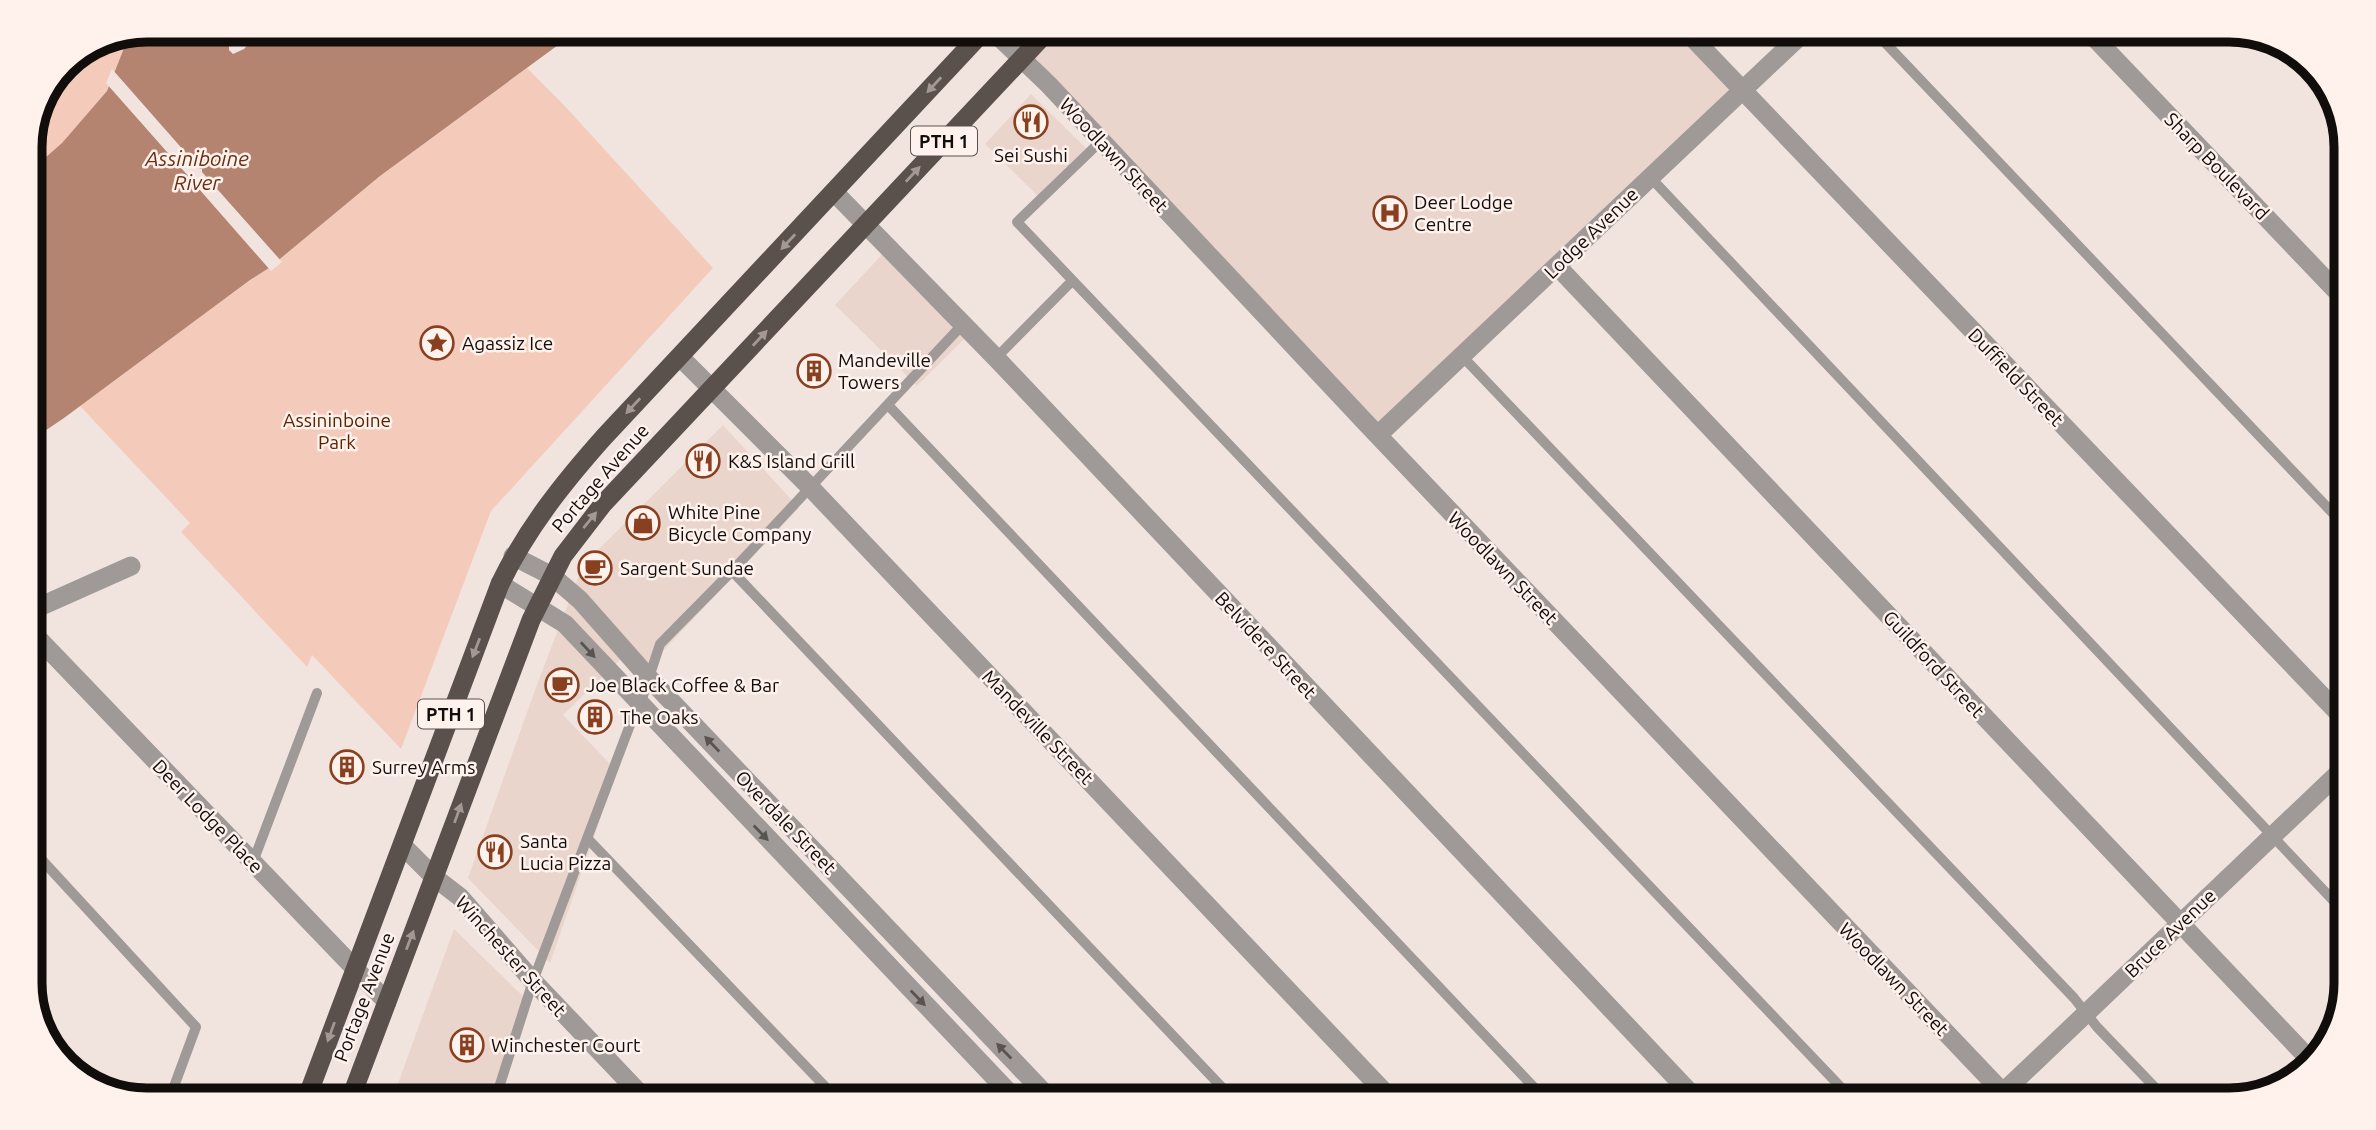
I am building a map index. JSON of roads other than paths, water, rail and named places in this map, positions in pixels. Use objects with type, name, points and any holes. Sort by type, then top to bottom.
[{"type":"highway","name":"Portage Avenue","points":[[310,1088],[500,584],[513,556],[532,526],[568,478],[973,42]]},
{"type":"highway","name":"Portage Avenue","points":[[355,1088],[537,605],[563,556],[603,504],[1038,42]]},
{"type":"street","name":"Woodlawn Street","points":[[1004,42],[1101,141],[1993,1088]]},
{"type":"street","name":"Duffield Street","points":[[1696,42],[2334,708]]},
{"type":"street","name":"Lodge Avenue","points":[[1378,435],[1793,42]]},
{"type":"street","name":"Sharp Boulevard","points":[[2098,42],[2334,288]]},
{"type":"street","name":"Belvidere Street","points":[[834,192],[996,358],[1686,1088]]},
{"type":"street","name":"Guildford Street","points":[[1557,266],[2305,1055]]},
{"type":"street","name":"Mandeville Street","points":[[680,357],[810,487],[1381,1088]]},
{"type":"street","name":"Overdale Street","points":[[513,556],[552,576],[580,600],[649,678],[1040,1088]]},
{"type":"street","points":[[42,606],[131,566]]},
{"type":"street","name":"Overdale Street","points":[[500,584],[565,624],[1005,1088]]},
{"type":"street","name":"Deer Lodge Place","points":[[42,642],[387,1002]]},
{"type":"street","name":"Bruce Avenue","points":[[2012,1088],[2086,1013],[2334,777]]},
{"type":"street","name":"Winchester Street","points":[[402,845],[434,877],[460,897],[533,981],[635,1088]]},
{"type":"lane","points":[[1884,42],[2334,514]]},
{"type":"lane","points":[[1101,141],[1017,222],[1842,1088]]},
{"type":"lane","points":[[1650,177],[2334,901]]},
{"type":"lane","points":[[996,358],[1072,281]]},
{"type":"lane","points":[[499,1088],[533,981],[633,717],[640,705],[660,644],[963,324]]},
{"type":"lane","points":[[1462,356],[2055,978],[2156,1088]]},
{"type":"lane","points":[[888,405],[1535,1088]]},
{"type":"lane","points":[[732,570],[1223,1088]]},
{"type":"lane","points":[[253,862],[317,693]]},
{"type":"lane","points":[[587,838],[827,1088]]},
{"type":"lane","points":[[42,860],[196,1027],[173,1088]]},
{"type":"water","name":"Assiniboine River","points":[[147,42],[229,42],[229,50],[233,54],[244,49],[250,42],[562,42],[380,176],[269,268],[42,433],[42,160],[62,143],[107,91],[125,45]]},
{"type":"place","name":"Sei Sushi","points":[[1031,122]]},
{"type":"place","name":"Deer Lodge Centre","points":[[1390,213]]},
{"type":"place","name":"Agassiz Ice","points":[[437,343]]},
{"type":"place","name":"Mandeville Towers","points":[[814,371]]},
{"type":"place","name":"K&S Island Grill","points":[[703,461]]},
{"type":"place","name":"White Pine Bicycle Company","points":[[643,523]]},
{"type":"place","name":"Sargent Sundae","points":[[595,568]]},
{"type":"place","name":"Joe Black Coffee & Bar","points":[[562,685]]},
{"type":"place","name":"The Oaks","points":[[595,717]]},
{"type":"place","name":"Surrey Arms","points":[[347,767]]},
{"type":"place","name":"Santa Lucia Pizza","points":[[495,852]]},
{"type":"place","name":"Winchester Court","points":[[467,1045]]},
{"type":"park label","name":"Assininboine Park","points":[[337,431]]}]
